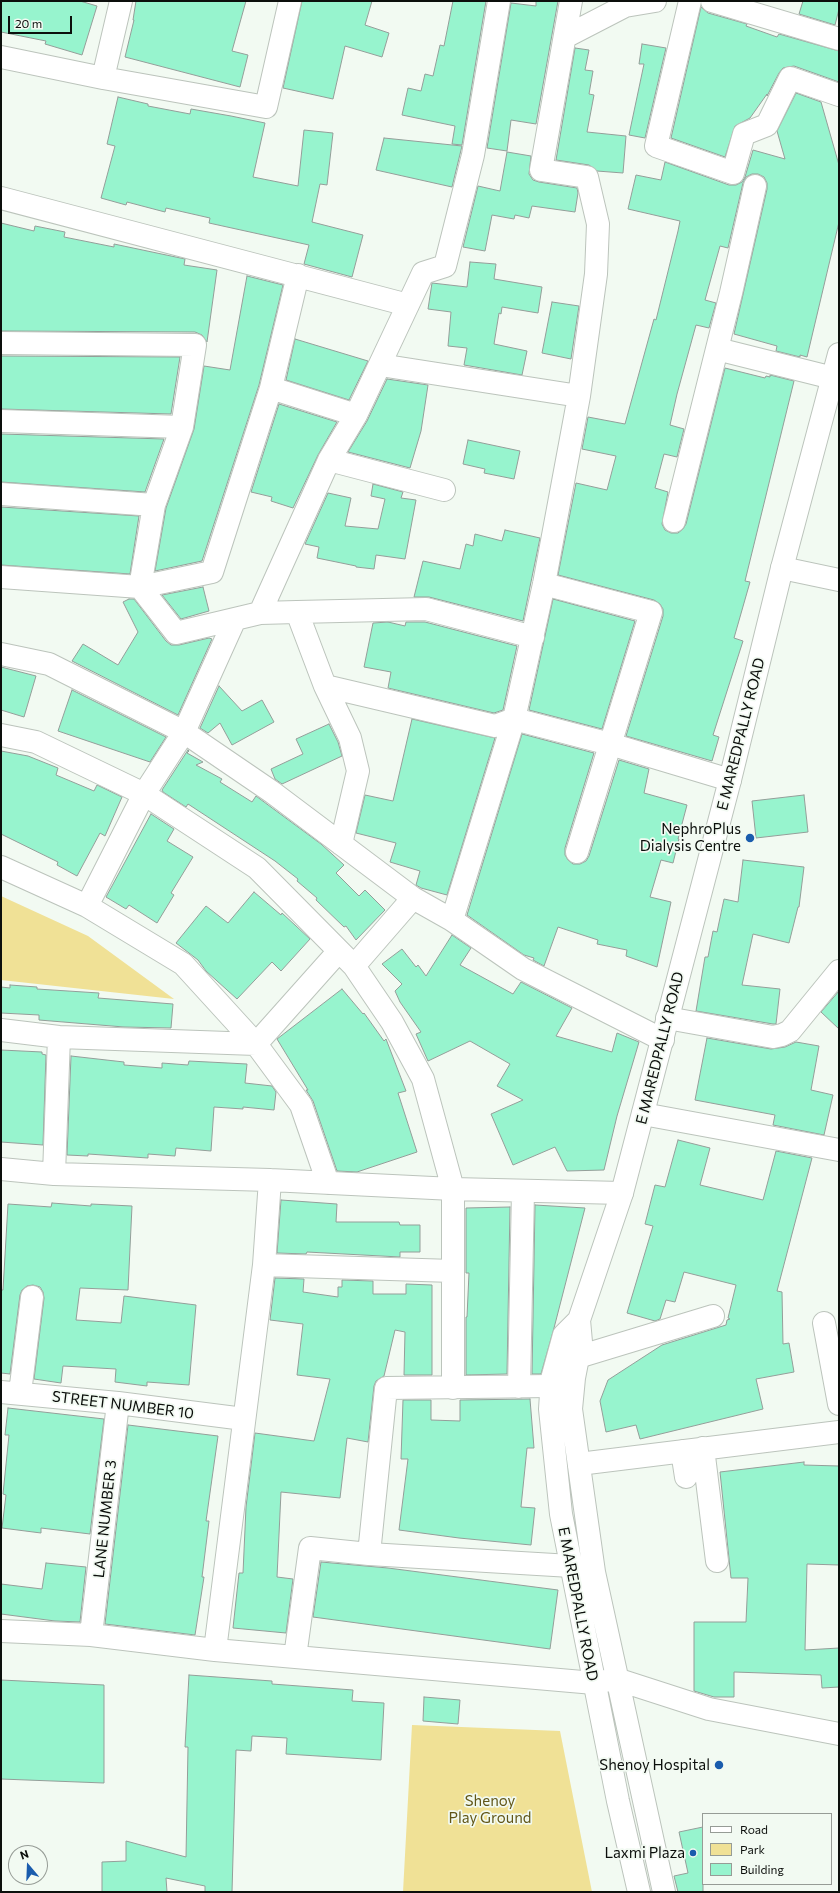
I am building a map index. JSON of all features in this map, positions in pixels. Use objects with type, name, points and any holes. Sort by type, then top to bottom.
[{"type":"street","points":[[103,78],[121,1]]},
{"type":"street","points":[[1,57],[103,78],[266,107],[290,1]]},
{"type":"street","points":[[260,613],[330,460],[356,415],[423,273],[445,266],[473,155],[499,1]]},
{"type":"street","points":[[452,920],[514,719],[533,637],[579,396],[596,274],[598,224],[587,177],[541,170],[571,1]]},
{"type":"street","points":[[564,37],[625,6],[655,1]]},
{"type":"street","points":[[690,1],[656,146],[733,173],[744,134],[767,125],[790,78],[839,95]]},
{"type":"street","points":[[712,1],[839,39]]},
{"type":"street","points":[[674,521],[717,349],[755,186]]},
{"type":"street","points":[[1,198],[408,305]]},
{"type":"street","points":[[1,577],[140,587],[212,572],[270,388],[298,275]]},
{"type":"street","points":[[1,343],[195,345],[182,427],[154,505],[140,587],[176,633],[260,613],[426,609],[533,637]]},
{"type":"street","points":[[717,349],[833,378]]},
{"type":"street","name":"E MAREDPALLY ROAD","points":[[664,1892],[616,1679],[594,1572],[571,1409],[581,1342],[579,1320],[622,1193],[730,780],[782,568],[839,354]]},
{"type":"street","points":[[380,365],[579,396]]},
{"type":"street","points":[[270,388],[356,415]]},
{"type":"street","points":[[1,421],[182,427]]},
{"type":"street","points":[[330,460],[444,490]]},
{"type":"street","points":[[1,494],[154,505]]},
{"type":"street","points":[[782,568],[839,580]]},
{"type":"street","points":[[544,584],[651,612],[577,852]]},
{"type":"street","points":[[297,612],[325,686],[350,738],[358,771],[341,844]]},
{"type":"street","points":[[87,906],[144,794],[184,732],[234,618]]},
{"type":"street","points":[[1,654],[50,664],[184,732],[272,792],[413,898],[452,920],[523,969],[663,1040]]},
{"type":"street","points":[[325,686],[495,726],[514,719],[610,744],[730,780]]},
{"type":"street","points":[[1,735],[36,742],[144,794],[257,868],[346,959],[392,1022],[423,1079],[453,1190],[453,1388]]},
{"type":"street","points":[[1,867],[87,906],[183,964],[256,1044],[301,1105],[328,1183]]},
{"type":"street","points":[[1,1030],[59,1037],[256,1044],[413,898]]},
{"type":"street","points":[[667,1018],[773,1037],[782,1036],[790,1030],[839,971]]},
{"type":"street","points":[[54,1174],[59,1037]]},
{"type":"street","points":[[643,1114],[839,1150]]},
{"type":"street","points":[[1,1169],[54,1174],[270,1180],[453,1190],[622,1193]]},
{"type":"street","points":[[215,1650],[264,1265],[270,1180]]},
{"type":"street","points":[[519,1387],[523,1191]]},
{"type":"street","points":[[264,1265],[453,1272]]},
{"type":"street","points":[[6,1394],[32,1297]]},
{"type":"street","points":[[578,1357],[713,1316]]},
{"type":"street","name":"E MAREDPALLY ROAD","points":[[579,1320],[564,1335],[551,1386],[550,1409],[561,1514],[594,1683],[639,1892]]},
{"type":"street","points":[[824,1323],[839,1404]]},
{"type":"street","points":[[369,1554],[386,1388],[551,1386]]},
{"type":"street","name":"STREET NUMBER 10","points":[[6,1394],[118,1403],[244,1419]]},
{"type":"street","name":"LANE NUMBER 3","points":[[91,1635],[118,1403]]},
{"type":"street","points":[[579,1464],[692,1461],[839,1432]]},
{"type":"street","points":[[692,1461],[717,1561]]},
{"type":"street","points":[[294,1657],[310,1548],[369,1554],[571,1566]]},
{"type":"street","points":[[1,1631],[91,1635],[215,1650],[594,1683],[616,1679],[709,1709],[839,1734]]},
{"type":"green space","points":[[1,896],[88,936],[174,999],[1,980]]},
{"type":"green space","name":"Shenoy Play Ground","points":[[412,1725],[560,1731],[592,1892],[403,1892]]},
{"type":"building","points":[[1,1],[80,1],[97,6],[82,55],[45,44],[46,41],[1,32]]},
{"type":"building","points":[[136,1],[246,1],[232,51],[248,55],[240,87],[125,57],[134,20]]},
{"type":"building","points":[[302,1],[372,1],[365,25],[389,33],[382,57],[345,46],[333,99],[283,88]]},
{"type":"building","points":[[453,1],[486,1],[462,145],[452,144],[455,126],[402,115],[408,88],[421,91],[425,74],[433,76],[440,45],[444,46]]},
{"type":"building","points":[[536,1],[558,1],[536,124],[511,120],[507,151],[487,148],[511,3],[536,6]]},
{"type":"building","points":[[803,1],[839,1],[839,9],[835,25],[799,14]]},
{"type":"building","points":[[701,7],[708,13],[747,24],[746,26],[777,37],[779,34],[839,51],[839,82],[794,66],[783,68],[767,96],[767,94],[750,118],[735,126],[725,157],[671,138]]},
{"type":"building","points":[[642,44],[666,48],[645,138],[629,135],[644,64],[639,64]]},
{"type":"building","points":[[575,48],[589,50],[585,70],[593,71],[589,94],[594,95],[587,132],[626,136],[623,173],[597,171],[589,165],[556,160]]},
{"type":"building","points":[[796,93],[821,102],[839,165],[839,222],[807,357],[800,355],[800,357],[776,351],[777,346],[734,334],[767,189],[767,183],[764,177],[758,174],[752,174],[746,177],[743,183],[728,248],[720,246],[705,300],[716,303],[709,328],[696,325],[677,394],[670,425],[684,429],[677,457],[664,454],[655,488],[668,492],[662,524],[665,530],[671,533],[678,533],[686,524],[725,368],[765,378],[766,376],[770,377],[770,375],[794,381],[745,581],[750,582],[734,638],[743,641],[713,735],[719,737],[712,761],[626,736],[663,616],[663,609],[660,604],[654,600],[558,575],[576,483],[607,490],[616,456],[582,449],[588,417],[625,424],[654,319],[656,320],[680,221],[628,209],[636,175],[661,180],[665,162],[729,185],[736,185],[742,182],[745,177],[753,150],[785,159],[777,131]]},
{"type":"building","points":[[118,97],[148,104],[148,106],[190,114],[191,109],[265,123],[253,177],[298,186],[304,130],[333,133],[327,185],[320,184],[312,222],[363,235],[352,277],[304,264],[309,245],[209,223],[210,218],[166,208],[165,212],[127,202],[126,205],[101,198],[115,146],[107,144]]},
{"type":"building","points":[[384,138],[462,146],[452,187],[376,170]]},
{"type":"building","points":[[507,152],[531,156],[529,174],[533,180],[577,188],[578,193],[575,212],[532,206],[529,218],[515,215],[514,219],[492,215],[485,251],[463,247],[478,186],[500,191]]},
{"type":"building","points":[[1,223],[34,231],[35,226],[65,232],[64,237],[114,247],[114,244],[185,259],[184,265],[217,270],[207,342],[202,335],[195,332],[1,331]]},
{"type":"building","points":[[470,262],[496,264],[494,279],[542,287],[538,313],[502,307],[501,314],[499,313],[494,344],[527,351],[522,375],[464,365],[467,348],[448,346],[451,312],[428,309],[432,283],[467,287]]},
{"type":"building","points":[[247,276],[283,285],[259,385],[202,561],[155,571],[166,508],[194,429],[204,366],[230,370]]},
{"type":"building","points":[[552,302],[579,306],[571,359],[542,353]]},
{"type":"building","points":[[295,339],[368,361],[349,400],[286,380]]},
{"type":"building","points":[[1,356],[180,357],[171,414],[1,409]]},
{"type":"building","points":[[387,379],[428,385],[421,431],[410,468],[348,452],[367,421]]},
{"type":"building","points":[[279,404],[337,422],[318,455],[293,508],[271,501],[272,497],[251,492]]},
{"type":"building","points":[[1,434],[164,439],[145,492],[1,482]]},
{"type":"building","points":[[468,440],[520,451],[514,479],[484,473],[485,469],[463,464]]},
{"type":"building","points":[[373,484],[403,492],[401,498],[416,500],[405,559],[376,555],[374,569],[356,567],[317,558],[319,547],[305,544],[328,493],[351,498],[345,526],[378,529],[385,499],[371,496]]},
{"type":"building","points":[[1,507],[139,516],[130,574],[1,565]]},
{"type":"building","points":[[505,530],[540,538],[523,621],[429,597],[414,597],[423,561],[460,569],[466,544],[473,546],[475,534],[502,541]]},
{"type":"building","points":[[203,587],[209,611],[181,619],[162,595]]},
{"type":"building","points":[[129,599],[134,599],[166,641],[171,645],[179,645],[209,638],[212,639],[178,715],[72,661],[83,644],[118,665],[138,632],[123,602]]},
{"type":"building","points":[[553,599],[635,621],[602,729],[529,710]]},
{"type":"building","points":[[388,622],[405,626],[406,622],[425,622],[517,646],[503,710],[494,713],[388,688],[391,672],[364,667],[373,623]]},
{"type":"building","points":[[1,667],[36,676],[24,717],[1,710]]},
{"type":"building","points":[[219,686],[242,711],[262,700],[274,722],[232,745],[220,723],[208,733],[200,728]]},
{"type":"building","points":[[72,690],[166,737],[150,762],[58,731]]},
{"type":"building","points":[[412,719],[495,738],[447,895],[421,888],[416,885],[420,871],[390,862],[396,843],[356,833],[365,795],[393,801]]},
{"type":"building","points":[[329,724],[338,742],[342,756],[282,784],[275,779],[271,769],[303,754],[296,739]]},
{"type":"building","points":[[522,734],[594,753],[565,848],[565,855],[573,864],[580,864],[586,861],[589,856],[619,760],[649,769],[644,793],[687,805],[673,863],[661,860],[650,897],[671,902],[657,967],[626,956],[627,950],[597,944],[598,940],[558,927],[544,966],[533,960],[534,958],[524,955],[467,915]]},
{"type":"building","points":[[188,750],[189,751],[187,753],[203,762],[196,765],[222,779],[220,782],[252,802],[256,796],[321,844],[344,865],[336,873],[359,896],[365,890],[385,910],[356,940],[346,926],[344,927],[316,900],[317,898],[297,881],[298,879],[275,861],[188,804],[186,807],[163,792],[162,790]]},
{"type":"building","points":[[1,751],[28,756],[58,768],[56,775],[94,791],[97,785],[122,797],[105,836],[100,833],[77,876],[57,865],[58,862],[1,834]]},
{"type":"building","points":[[804,795],[808,832],[756,838],[752,801]]},
{"type":"building","points":[[151,814],[174,829],[167,841],[193,857],[171,893],[174,895],[157,923],[129,905],[126,909],[106,897]]},
{"type":"building","points":[[743,860],[804,867],[799,907],[789,943],[753,934],[742,985],[780,989],[776,1024],[696,1011],[705,957],[708,957],[713,931],[717,932],[724,899],[738,902]]},
{"type":"building","points":[[254,892],[281,915],[282,913],[310,939],[281,971],[272,962],[237,999],[206,971],[198,960],[176,943],[206,906],[228,923]]},
{"type":"building","points":[[452,935],[471,948],[460,965],[513,994],[521,982],[572,1008],[556,1036],[612,1052],[617,1033],[639,1042],[617,1116],[604,1170],[567,1171],[555,1147],[513,1165],[491,1114],[523,1100],[497,1086],[510,1064],[470,1041],[428,1061],[416,1034],[421,1032],[400,1002],[395,991],[402,984],[382,964],[402,949],[416,967],[418,965],[426,976]]},
{"type":"building","points":[[10,985],[37,987],[37,989],[99,993],[98,998],[173,1004],[171,1028],[124,1027],[39,1020],[39,1015],[1,1013],[1,987],[10,988]]},
{"type":"building","points":[[342,989],[363,1014],[364,1013],[384,1041],[386,1039],[406,1091],[398,1093],[417,1152],[357,1172],[337,1171],[313,1101],[306,1090],[308,1090],[277,1039]]},
{"type":"building","points":[[839,991],[839,1029],[821,1012]]},
{"type":"building","points":[[707,1038],[771,1049],[785,1047],[796,1042],[819,1046],[811,1090],[833,1095],[824,1135],[773,1125],[775,1115],[695,1100]]},
{"type":"building","points":[[1,1050],[42,1052],[42,1054],[46,1055],[43,1145],[1,1142]]},
{"type":"building","points":[[71,1056],[124,1062],[124,1065],[162,1068],[162,1063],[188,1065],[189,1061],[247,1064],[245,1083],[272,1086],[276,1092],[274,1110],[243,1107],[243,1109],[214,1107],[211,1151],[176,1148],[175,1156],[148,1154],[148,1158],[88,1154],[88,1156],[67,1155]]},
{"type":"building","points":[[678,1140],[710,1148],[700,1185],[763,1200],[776,1151],[812,1158],[777,1291],[782,1292],[783,1344],[789,1343],[794,1372],[756,1379],[763,1409],[640,1439],[636,1425],[606,1432],[600,1401],[608,1380],[662,1345],[726,1325],[727,1320],[730,1319],[728,1318],[736,1285],[684,1272],[675,1302],[666,1300],[660,1319],[655,1321],[627,1313],[653,1226],[645,1224],[655,1185],[665,1187]]},
{"type":"building","points":[[281,1200],[337,1204],[336,1222],[399,1222],[400,1225],[420,1225],[420,1252],[400,1252],[400,1257],[307,1252],[306,1254],[277,1253]]},
{"type":"building","points":[[52,1203],[91,1206],[91,1204],[132,1206],[128,1290],[80,1288],[76,1320],[121,1323],[124,1296],[196,1305],[189,1385],[147,1382],[147,1386],[115,1382],[116,1369],[63,1366],[61,1383],[34,1379],[44,1298],[40,1287],[33,1285],[27,1286],[22,1290],[20,1295],[10,1374],[1,1373],[1,1290],[3,1290],[8,1204],[51,1207]]},
{"type":"building","points":[[535,1205],[585,1208],[541,1374],[532,1374]]},
{"type":"building","points":[[510,1207],[507,1374],[466,1375],[466,1317],[469,1273],[466,1273],[466,1208]]},
{"type":"building","points":[[275,1278],[304,1279],[303,1292],[338,1297],[338,1287],[342,1287],[342,1280],[373,1281],[373,1294],[406,1294],[406,1284],[432,1285],[432,1375],[404,1375],[405,1332],[395,1330],[384,1376],[376,1381],[374,1386],[368,1442],[347,1438],[340,1498],[281,1492],[277,1577],[293,1579],[286,1633],[233,1628],[239,1573],[243,1573],[246,1507],[255,1433],[314,1441],[330,1379],[297,1375],[303,1324],[270,1320]]},
{"type":"building","points":[[530,1399],[534,1448],[527,1448],[521,1507],[535,1508],[531,1545],[399,1530],[408,1459],[401,1459],[403,1400],[431,1400],[431,1420],[460,1421],[460,1400]]},
{"type":"building","points":[[8,1408],[104,1419],[90,1534],[41,1528],[41,1533],[2,1528],[6,1495],[3,1494],[9,1435],[5,1435]]},
{"type":"building","points":[[128,1425],[218,1436],[206,1521],[209,1521],[202,1577],[204,1577],[195,1635],[105,1624]]},
{"type":"building","points":[[804,1462],[804,1465],[839,1466],[839,1565],[807,1564],[805,1650],[839,1648],[839,1687],[822,1688],[821,1675],[734,1672],[734,1697],[714,1697],[694,1691],[694,1622],[746,1622],[748,1578],[731,1578],[720,1472]]},
{"type":"building","points":[[321,1562],[388,1568],[558,1590],[550,1649],[313,1617]]},
{"type":"building","points":[[46,1563],[86,1567],[80,1622],[55,1621],[1,1614],[1,1584],[42,1589]]},
{"type":"building","points":[[189,1675],[272,1681],[272,1684],[353,1690],[352,1701],[384,1703],[381,1760],[286,1754],[287,1738],[252,1736],[251,1751],[236,1750],[232,1892],[205,1892],[205,1886],[166,1878],[167,1892],[102,1892],[102,1862],[126,1861],[126,1841],[186,1857],[188,1747],[185,1747]]},
{"type":"building","points":[[1,1680],[104,1685],[104,1783],[1,1779]]},
{"type":"building","points":[[424,1697],[460,1700],[458,1724],[423,1721]]},
{"type":"building","name":"Laxmi Plaza","points":[[702,1827],[703,1892],[678,1892],[674,1876],[688,1873],[679,1832]]},
{"type":"place","name":"NephroPlus Dialysis Centre","points":[[750,838]]},
{"type":"place","name":"Shenoy Hospital","points":[[719,1765]]},
{"type":"place","name":"Laxmi Plaza","points":[[693,1853]]}]
